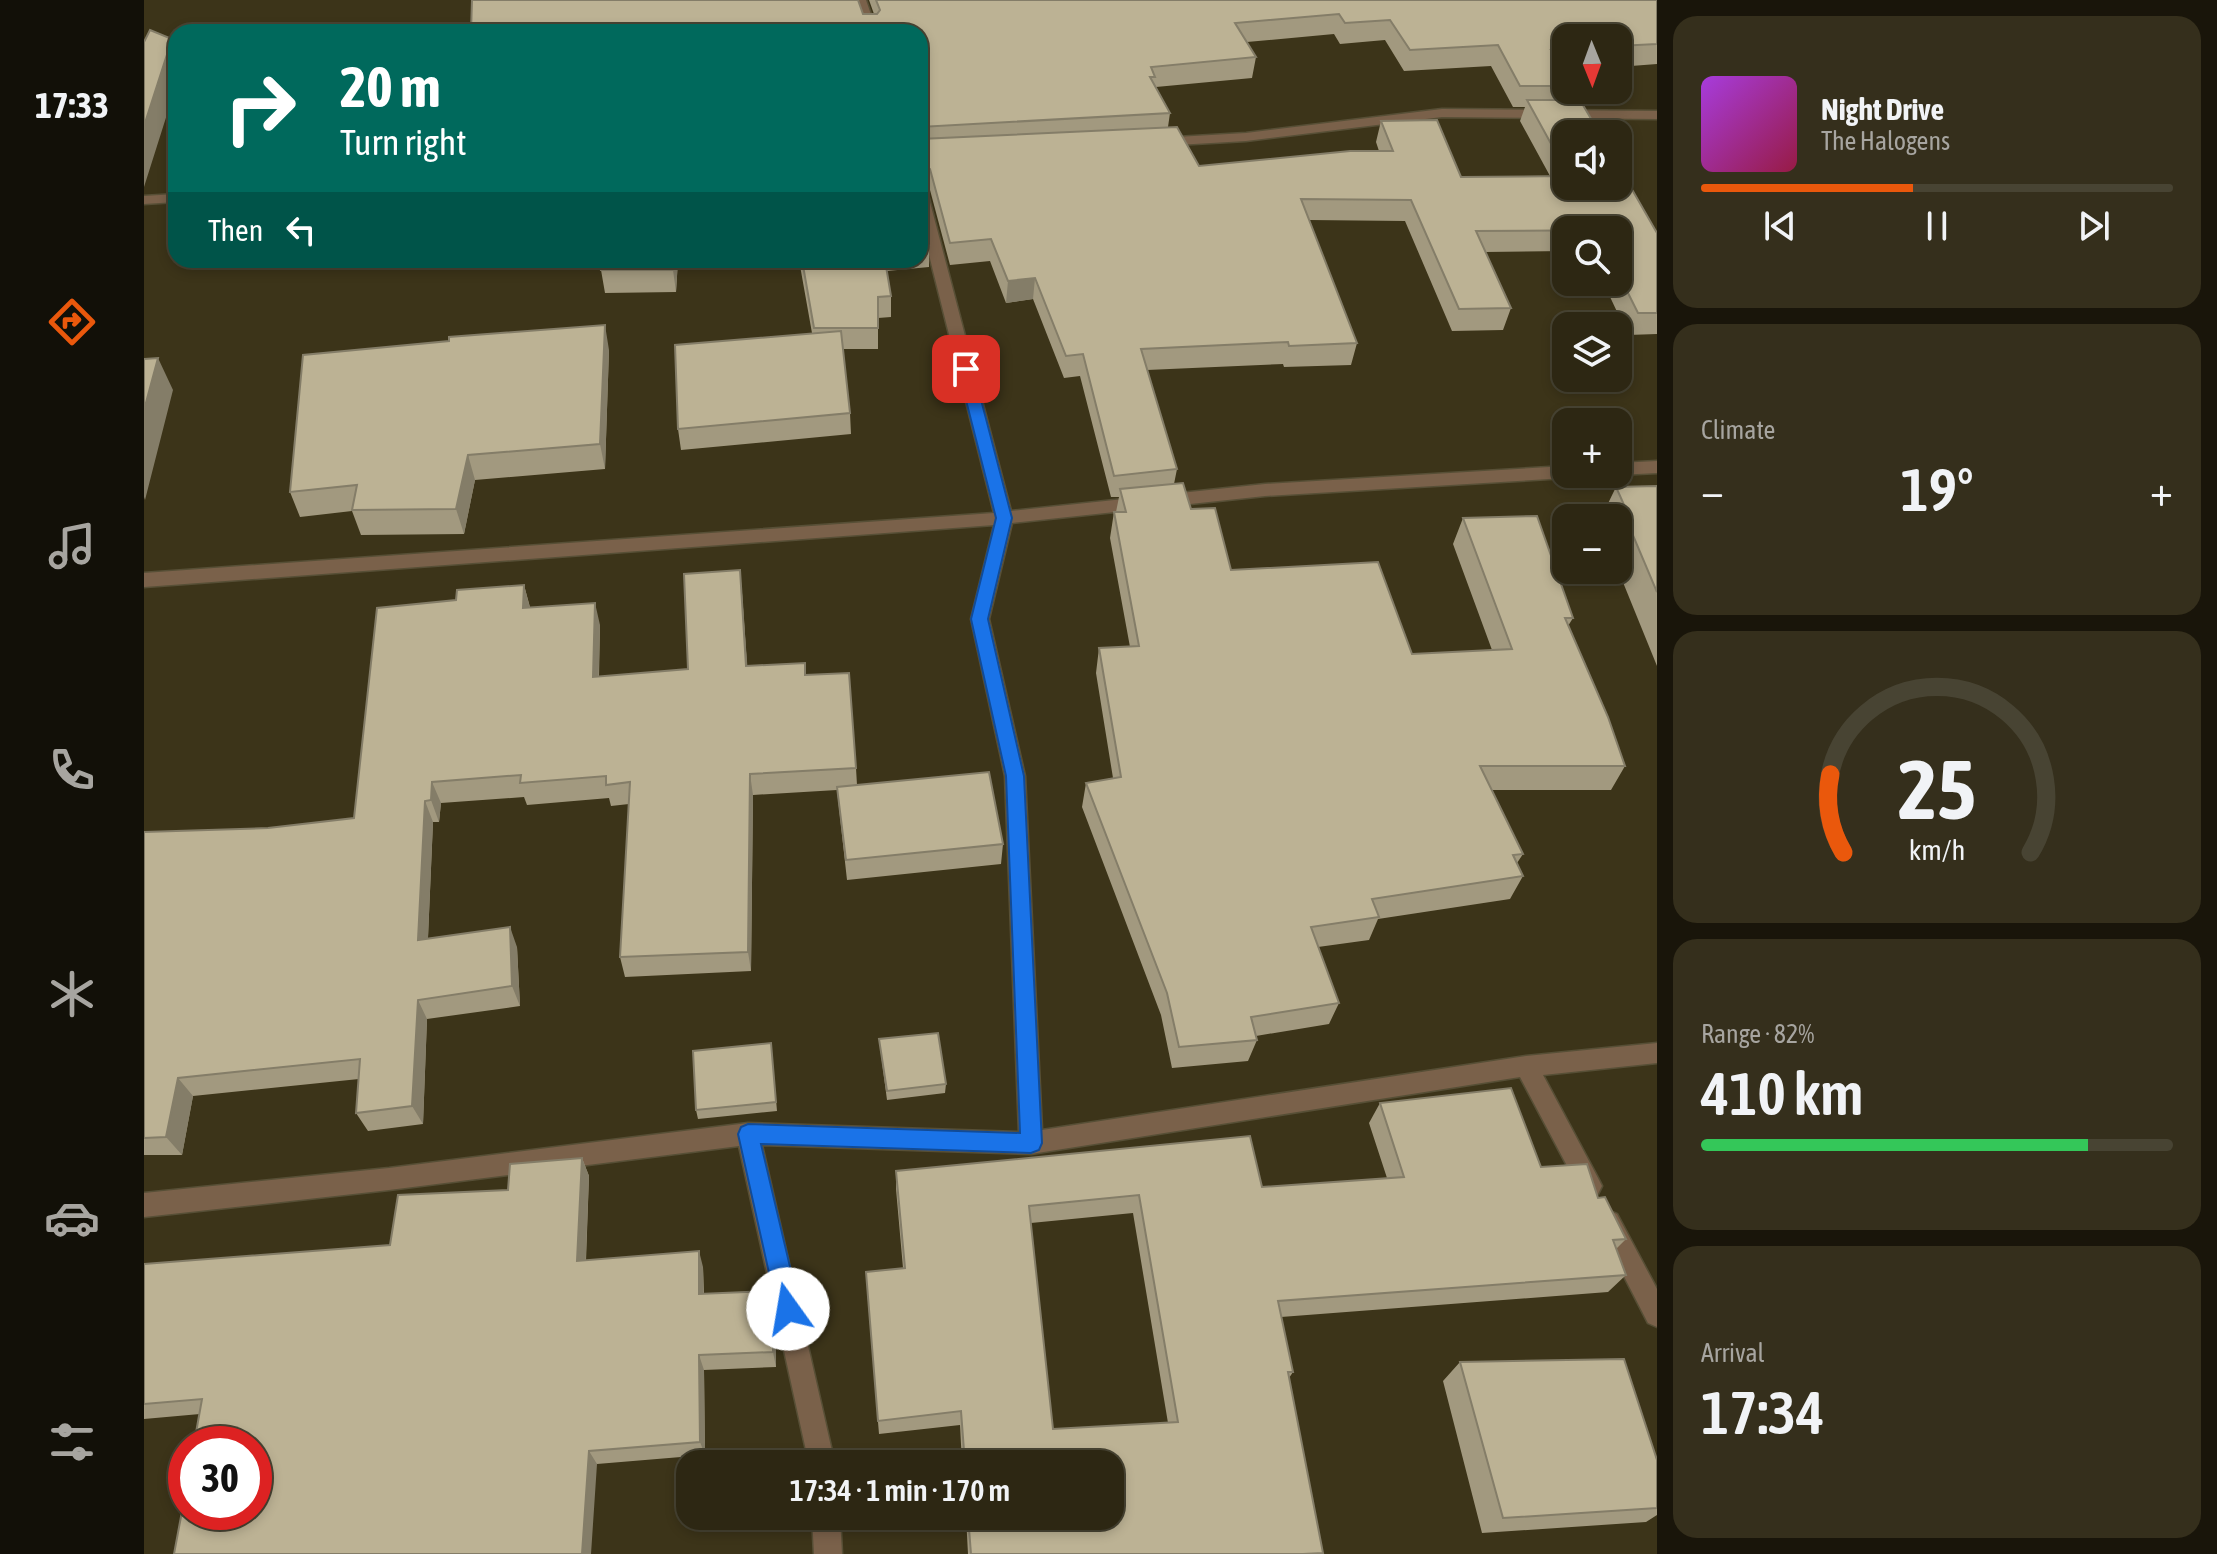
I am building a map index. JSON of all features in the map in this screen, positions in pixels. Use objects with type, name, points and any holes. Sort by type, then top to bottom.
[{"type":"street","points":[[860,0],[868,24]]},
{"type":"street","points":[[1137,143],[1246,137],[1442,113],[1657,115]]},
{"type":"street","points":[[144,200],[168,198]]},
{"type":"street","points":[[928,222],[1004,518],[980,619],[1015,776],[1031,1143]]},
{"type":"street","points":[[1632,468],[1657,467]]},
{"type":"street","points":[[144,580],[1004,518],[1265,490],[1552,473]]},
{"type":"street","points":[[144,1205],[404,1177],[748,1134],[1031,1143],[1526,1066],[1657,1053]]},
{"type":"street","points":[[1526,1066],[1657,1314]]},
{"type":"street","points":[[748,1134],[819,1450]]},
{"type":"street","points":[[827,1530],[828,1554]]},
{"type":"building","points":[[472,0],[858,0],[863,14],[877,14],[880,10],[876,0],[1657,0],[1657,44],[1632,45],[1632,24],[1552,24],[1552,86],[1520,86],[1498,45],[1410,50],[1390,20],[1345,23],[1339,14],[1235,23],[1256,57],[1151,67],[1155,77],[1150,77],[1170,113],[928,127],[928,24],[471,24]]},
{"type":"building","points":[[150,30],[168,37],[168,51],[144,126],[144,42]]},
{"type":"building","points":[[1527,100],[1582,104],[1592,120],[1552,120],[1552,146]]},
{"type":"building","points":[[1437,120],[1461,177],[1552,176],[1552,200],[1632,200],[1632,189],[1657,233],[1657,313],[1638,313],[1630,296],[1632,296],[1632,216],[1552,216],[1552,230],[1476,231],[1511,308],[1459,309],[1411,200],[1301,199],[1357,343],[1289,346],[1288,342],[1141,349],[1177,469],[1114,476],[1083,354],[1066,356],[1035,278],[1008,281],[991,239],[950,243],[928,168],[928,139],[1177,127],[1199,166],[1350,151],[1393,151],[1381,121]]},
{"type":"building","points":[[601,268],[673,268],[673,270]]},
{"type":"building","points":[[803,268],[886,268],[891,296],[878,297],[878,328],[814,328]]},
{"type":"building","points":[[605,325],[600,444],[468,455],[456,509],[352,510],[357,485],[290,492],[303,355],[449,341],[449,337]]},
{"type":"building","points":[[841,331],[850,413],[678,429],[675,345]]},
{"type":"building","points":[[158,358],[144,410],[144,359]]},
{"type":"building","points":[[1183,483],[1191,509],[1215,508],[1231,570],[1378,562],[1412,654],[1512,649],[1463,518],[1537,516],[1552,558],[1552,584],[1561,584],[1573,618],[1565,618],[1608,717],[1625,766],[1480,766],[1523,854],[1513,855],[1523,876],[1372,899],[1379,917],[1311,927],[1339,1003],[1251,1017],[1257,1040],[1179,1047],[1167,993],[1086,783],[1121,777],[1099,648],[1139,646],[1114,512],[1126,512],[1120,489]]},
{"type":"building","points":[[1657,486],[1657,592],[1632,533],[1632,504],[1624,504],[1616,488]]},
{"type":"building","points":[[740,570],[746,666],[805,663],[805,675],[849,673],[856,768],[750,774],[748,952],[620,957],[630,782],[606,785],[606,776],[520,783],[521,775],[432,782],[431,800],[425,801],[418,940],[510,927],[512,986],[418,1000],[412,1106],[356,1113],[360,1059],[178,1078],[166,1137],[144,1138],[144,832],[268,828],[354,818],[377,608],[456,600],[457,590],[524,585],[523,608],[595,603],[593,677],[688,669],[684,574]]},
{"type":"building","points":[[989,772],[1003,844],[846,860],[837,787]]},
{"type":"building","points":[[938,1033],[946,1084],[887,1091],[879,1039]]},
{"type":"building","points":[[771,1043],[776,1102],[696,1110],[693,1051]]},
{"type":"building","points":[[1511,1088],[1541,1167],[1587,1164],[1598,1198],[1605,1197],[1626,1239],[1613,1240],[1626,1275],[1278,1301],[1293,1372],[1288,1372],[1323,1553],[971,1554],[969,1530],[1124,1530],[1124,1450],[964,1450],[961,1411],[878,1421],[866,1272],[905,1268],[896,1171],[1250,1136],[1262,1187],[1404,1177],[1380,1103]],"holes":[[[1139,1195],[1178,1422],[1053,1429],[1029,1206]]]},
{"type":"building","points":[[582,1158],[577,1261],[699,1251],[699,1294],[768,1291],[773,1311],[773,1352],[699,1355],[700,1442],[589,1451],[582,1554],[174,1554],[178,1530],[272,1530],[272,1426],[197,1426],[202,1399],[144,1404],[144,1264],[390,1245],[398,1195],[508,1190],[510,1164]]},
{"type":"building","points":[[1624,1359],[1657,1460],[1657,1508],[1503,1518],[1460,1362]]},
{"type":"route","points":[[788,1309],[748,1134],[1031,1143],[1015,776],[980,619],[1004,518],[966,369]]}]
